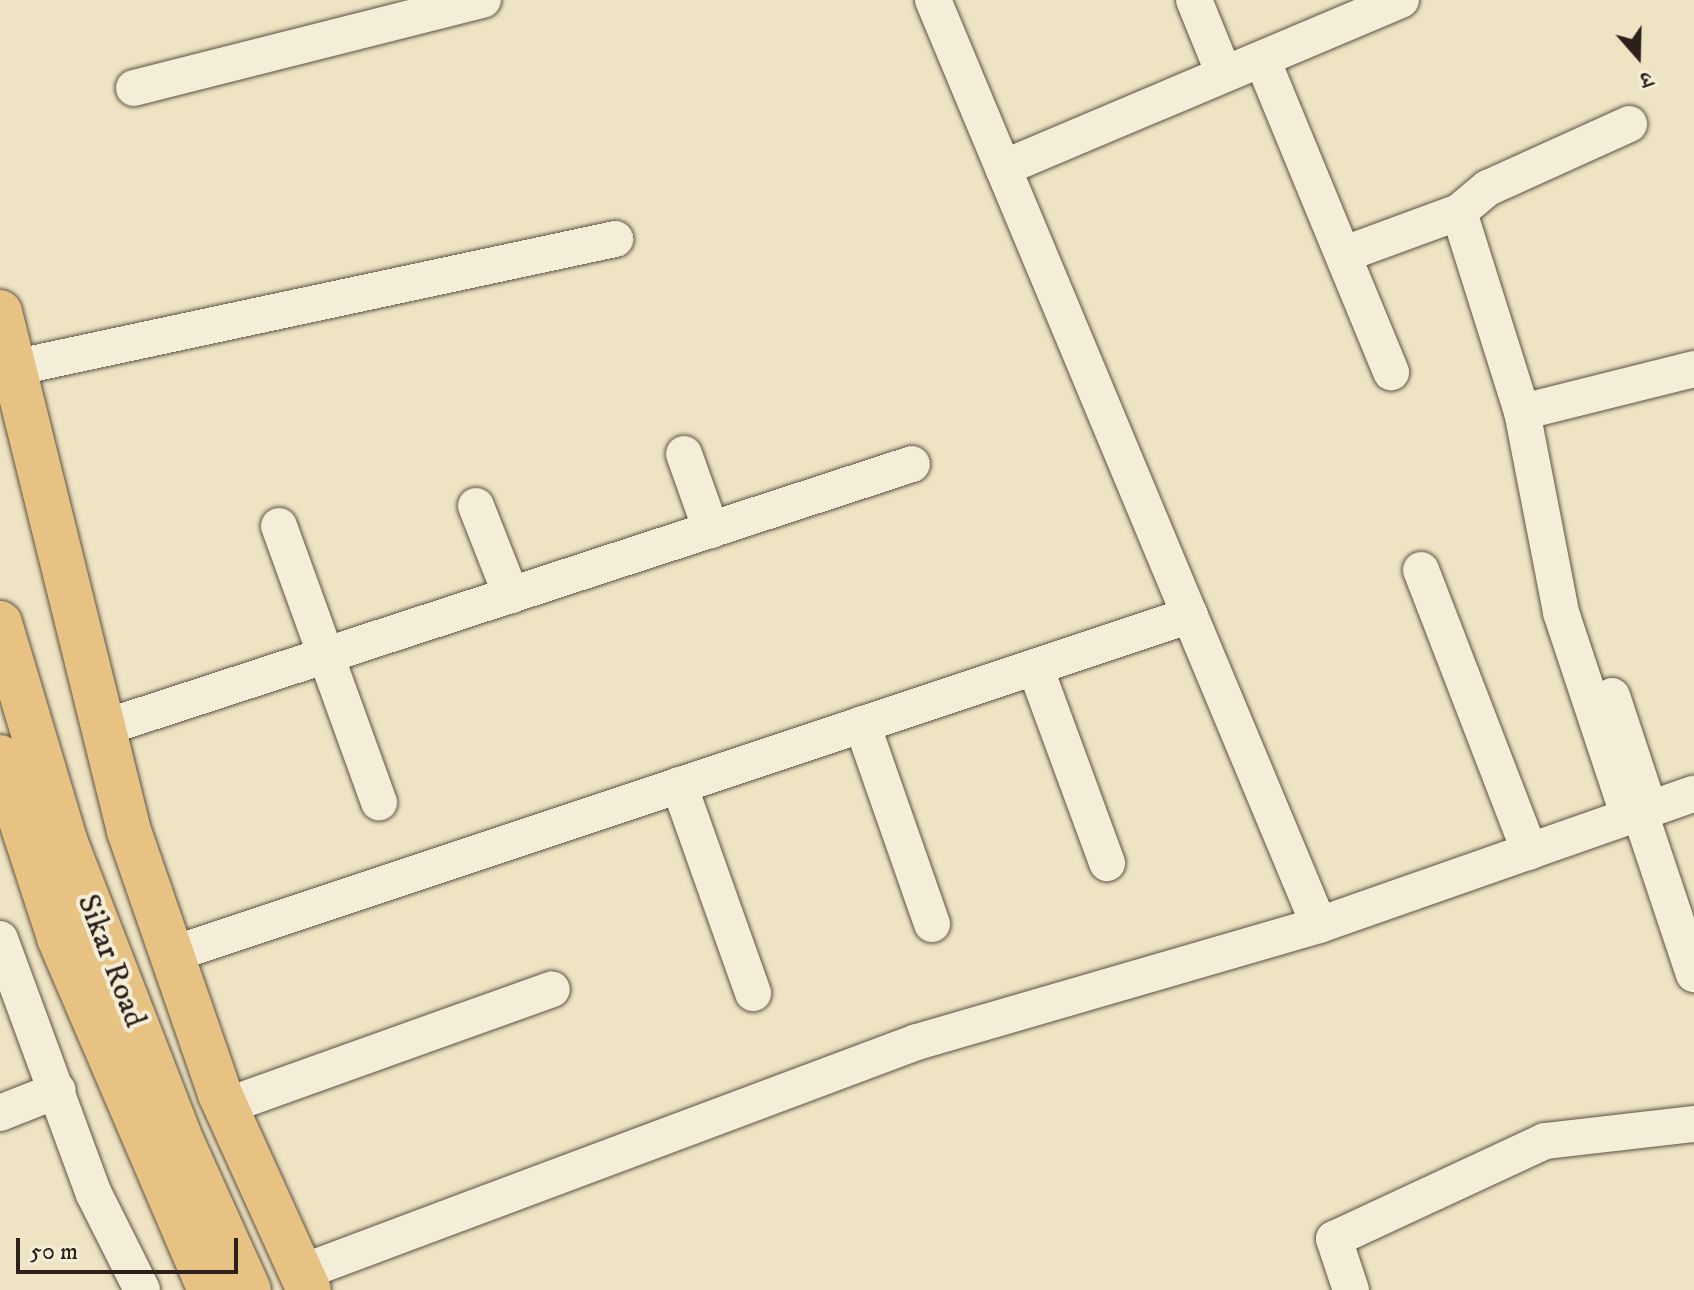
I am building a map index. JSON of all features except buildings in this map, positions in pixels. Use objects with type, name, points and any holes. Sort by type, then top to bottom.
[{"type":"main road","points":[[0,312],[100,729],[226,1106],[305,1281]]},
{"type":"main road","name":"Sikar Road","points":[[0,623],[66,843],[179,1135],[249,1290]]},
{"type":"main road","points":[[0,757],[7,801],[59,938],[210,1290]]},
{"type":"street","points":[[134,88],[483,0]]},
{"type":"street","points":[[933,0],[1319,925]]},
{"type":"street","points":[[1194,0],[1224,74]]},
{"type":"street","points":[[1003,168],[1401,0]]},
{"type":"street","points":[[1262,59],[1345,254],[1391,372]]},
{"type":"street","points":[[1345,254],[1459,212],[1488,188],[1629,124]]},
{"type":"street","points":[[1459,212],[1522,412],[1561,612],[1639,813],[1694,974]]},
{"type":"street","points":[[13,368],[615,239]]},
{"type":"street","points":[[1522,412],[1694,369]]},
{"type":"street","points":[[684,454],[711,530]]},
{"type":"street","points":[[100,729],[912,464]]},
{"type":"street","points":[[476,506],[511,595]]},
{"type":"street","points":[[279,526],[379,802]]},
{"type":"street","points":[[1421,570],[1530,852]]},
{"type":"street","points":[[173,954],[1190,615]]},
{"type":"street","points":[[1035,667],[1107,863]]},
{"type":"street","points":[[1612,696],[1639,813]]},
{"type":"street","points":[[862,724],[932,924]]},
{"type":"street","points":[[679,785],[753,993]]},
{"type":"street","points":[[305,1281],[917,1042],[1319,925],[1694,794]]},
{"type":"street","points":[[0,939],[94,1194],[142,1290]]},
{"type":"street","points":[[226,1106],[552,989]]},
{"type":"street","points":[[0,1113],[58,1090]]},
{"type":"street","points":[[1351,1290],[1334,1239],[1545,1141],[1694,1124]]}]
